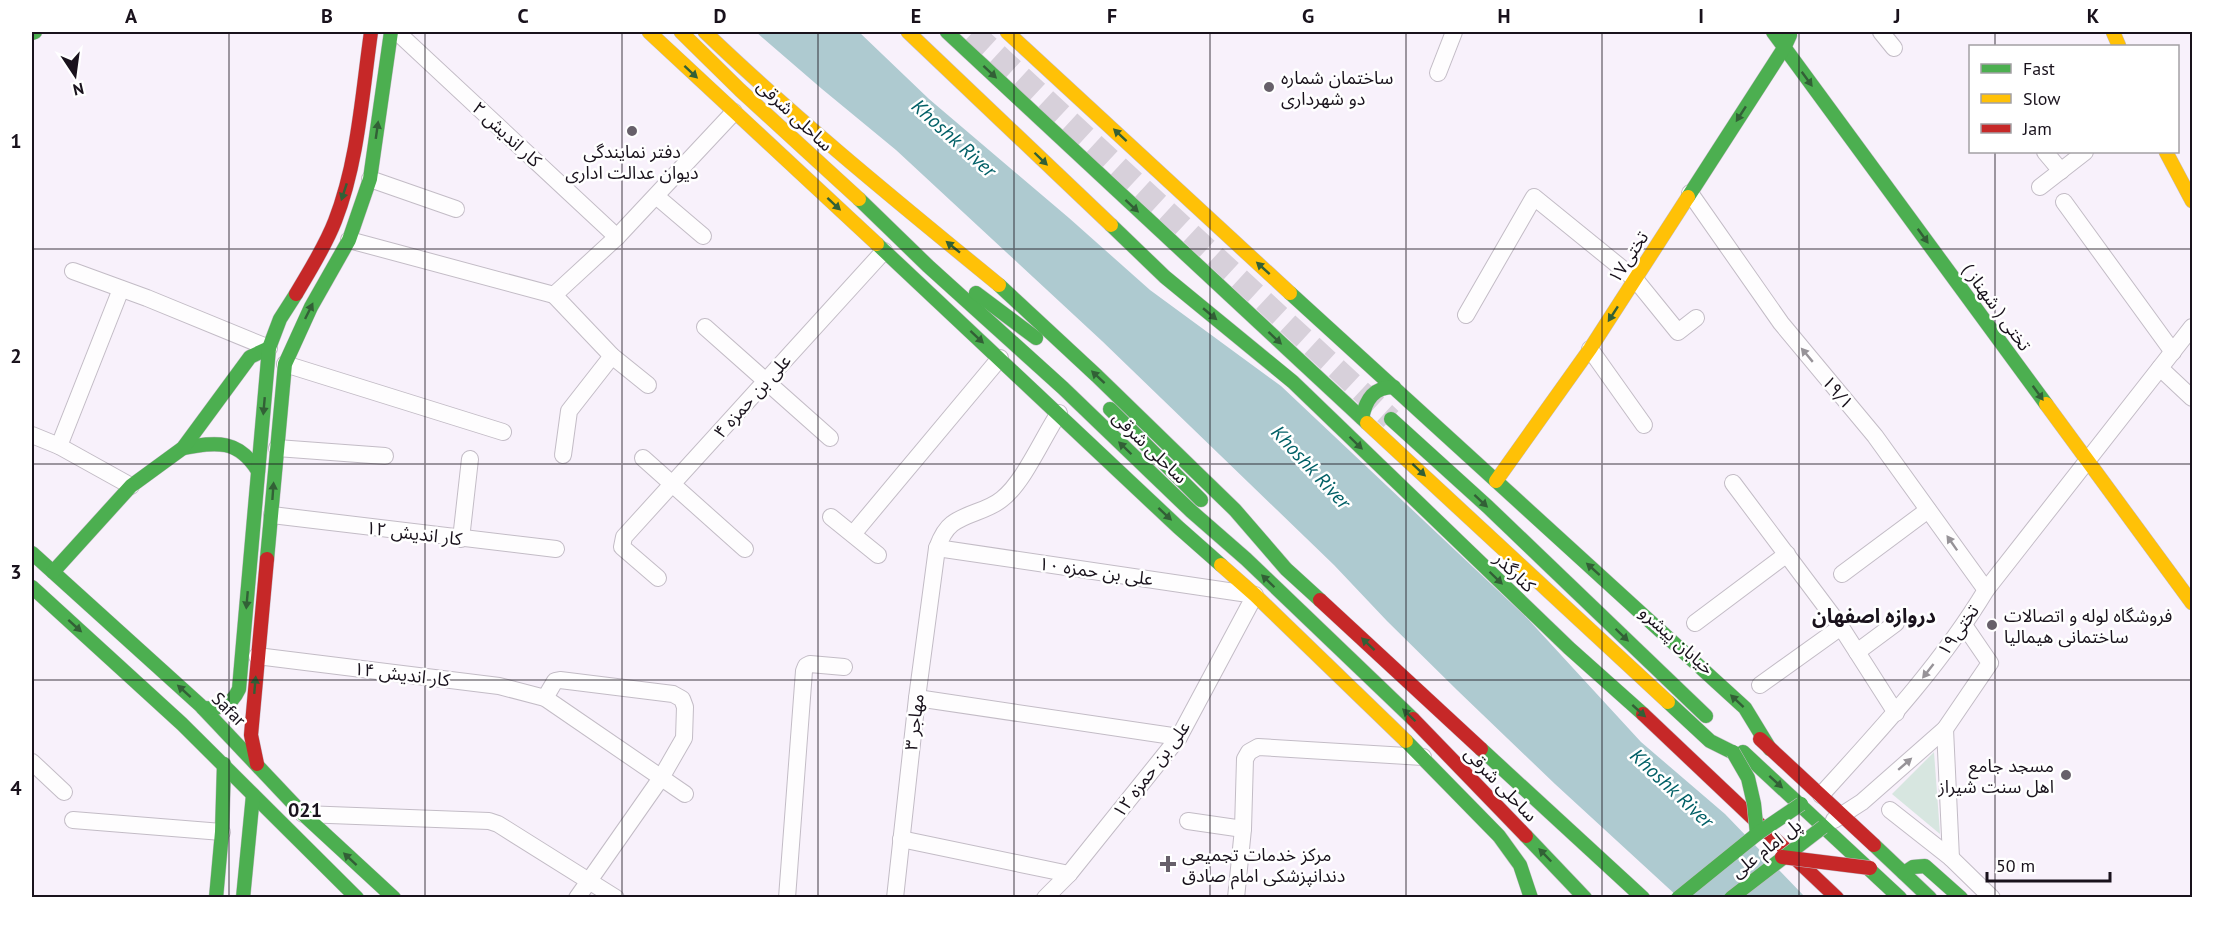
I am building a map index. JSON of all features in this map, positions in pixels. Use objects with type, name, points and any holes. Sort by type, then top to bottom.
[{"type":"main road","points":[[203,708],[217,709],[227,706],[234,701],[239,689],[269,348],[280,319],[316,261],[335,221],[352,166],[371,32]]},
{"type":"main road","points":[[257,764],[251,735],[285,364],[311,307],[349,240],[370,179],[391,32]]},
{"type":"main road","name":"ساحلی شرقی","points":[[649,32],[1059,412],[1178,527],[1255,595],[1423,757],[1499,836],[1520,866],[1531,897]]},
{"type":"main road","name":"ساحلی شرقی","points":[[681,32],[928,266],[1063,388],[1191,511],[1246,559],[1424,730],[1586,897]]},
{"type":"main road","points":[[705,32],[758,82],[883,191],[999,285],[1236,510],[1286,568],[1643,897]]},
{"type":"main road","points":[[908,32],[1165,277]]},
{"type":"main road","points":[[1007,32],[1745,708],[1770,748]]},
{"type":"main road","name":"تختی ( شهناز )","points":[[1773,32],[2193,603]]},
{"type":"main road","name":"تختی۱۷","points":[[1496,481],[1590,349],[1784,48],[1792,32]]},
{"type":"main road","points":[[942,35],[970,75],[1131,229],[1165,277]]},
{"type":"main road","points":[[942,35],[1343,400],[1710,741],[1754,763]]},
{"type":"main road","points":[[2167,153],[2193,201]]},
{"type":"main road","points":[[928,266],[975,292],[1028,330],[1068,368]]},
{"type":"main road","name":"کنارگذر","points":[[1165,277],[1293,382],[1569,648],[1666,735],[1837,897]]},
{"type":"main road","points":[[53,572],[131,486],[183,448],[250,357],[269,348]]},
{"type":"main road","points":[[1343,400],[1357,394],[1363,387],[1372,366]]},
{"type":"main road","points":[[1362,418],[1365,401],[1371,394],[1382,388],[1394,387]]},
{"type":"main road","points":[[1100,399],[1239,538],[1286,568]]},
{"type":"main road","name":"خیابان پیشرو","points":[[1658,648],[1395,414],[1488,507],[1754,763],[1900,897]]},
{"type":"main road","points":[[183,448],[212,443],[229,446],[251,456],[258,471]]},
{"type":"main road","name":"Safar","points":[[32,553],[203,708],[303,814],[366,874],[394,897]]},
{"type":"main road","points":[[32,588],[224,764],[357,897]]},
{"type":"main road","name":"خیابان پیشرو","points":[[1692,678],[1930,897]]},
{"type":"main road","points":[[1732,752],[1748,778],[1757,834]]},
{"type":"main road","points":[[216,897],[222,832],[224,764]]},
{"type":"main road","points":[[243,897],[253,795]]},
{"type":"main road","name":"پل امام علی","points":[[1678,897],[1757,834],[1801,804],[1821,795]]},
{"type":"main road","name":"پل امام علی","points":[[1731,897],[1823,827]]},
{"type":"main road","points":[[1782,857],[1870,868]]},
{"type":"main road","points":[[1904,873],[1913,867],[1924,866],[1961,897]]},
{"type":"street","name":"۲ کار اندیش","points":[[397,32],[617,237]]},
{"type":"street","points":[[1438,73],[1454,32]]},
{"type":"street","points":[[1881,32],[1894,48]]},
{"type":"street","points":[[554,295],[617,237],[734,112]]},
{"type":"street","points":[[2046,153],[2061,171]]},
{"type":"street","points":[[2040,187],[2084,153]]},
{"type":"street","points":[[370,179],[456,209]]},
{"type":"street","name":"۱۹/۱","points":[[1690,193],[1781,323],[1875,436],[1986,590]]},
{"type":"street","points":[[656,196],[703,236]]},
{"type":"street","points":[[1466,315],[1534,197],[1635,279],[1678,332],[1696,318]]},
{"type":"street","points":[[2064,202],[2173,352]]},
{"type":"street","points":[[349,240],[554,295],[612,356],[648,386]]},
{"type":"street","name":"۴ علی بن حمزه","points":[[658,578],[622,547],[622,542],[884,250]]},
{"type":"street","points":[[73,271],[269,348]]},
{"type":"street","points":[[58,446],[121,289]]},
{"type":"street","points":[[705,327],[830,438]]},
{"type":"street","name":"تختی۱۹","points":[[1821,795],[1896,713],[1964,625],[1986,590],[2193,327]]},
{"type":"street","points":[[1590,349],[1644,426]]},
{"type":"street","points":[[563,455],[569,411],[612,356]]},
{"type":"street","points":[[853,534],[1000,358]]},
{"type":"street","points":[[285,364],[503,432]]},
{"type":"street","points":[[2160,368],[2193,398]]},
{"type":"street","points":[[937,548],[944,533],[952,524],[1002,499],[1020,479],[1059,412]]},
{"type":"street","points":[[32,435],[58,446],[131,486]]},
{"type":"street","points":[[277,448],[385,456]]},
{"type":"street","points":[[643,458],[746,549]]},
{"type":"street","points":[[460,539],[470,459]]},
{"type":"street","points":[[1732,483],[1841,627],[1896,713]]},
{"type":"street","points":[[1842,574],[1928,510]]},
{"type":"street","name":"۱۲ کار اندیش","points":[[272,515],[556,549]]},
{"type":"street","points":[[831,517],[878,555]]},
{"type":"street","name":"۱۰ علی بن حمزه","points":[[937,548],[1255,595]]},
{"type":"street","name":"۳ مهاجر","points":[[896,897],[917,698],[937,548]]},
{"type":"street","points":[[1695,622],[1787,554]]},
{"type":"street","name":"۱۲ علی بن حمزه","points":[[1045,897],[1070,874],[1179,737],[1255,595]]},
{"type":"street","points":[[1857,652],[1896,623]]},
{"type":"street","points":[[1823,827],[1862,802],[1945,729],[1990,663],[1964,625]]},
{"type":"street","points":[[1760,685],[1841,627]]},
{"type":"street","name":"۱۴ کار اندیش","points":[[258,656],[499,686],[545,698],[685,794]]},
{"type":"street","points":[[787,897],[806,666],[810,664],[844,667]]},
{"type":"street","points":[[545,698],[555,681],[561,680],[673,694],[682,699],[685,706],[684,738],[661,778],[577,897]]},
{"type":"street","points":[[917,698],[1179,737]]},
{"type":"street","points":[[1945,729],[1951,858]]},
{"type":"street","points":[[1236,897],[1243,829],[1245,759],[1249,752],[1258,747],[1423,757]]},
{"type":"street","points":[[32,762],[64,792]]},
{"type":"street","points":[[1890,810],[1951,858],[1992,897]]},
{"type":"street","points":[[303,814],[489,821],[498,824],[616,897]]},
{"type":"street","points":[[73,820],[222,832]]},
{"type":"street","points":[[1188,821],[1243,829]]},
{"type":"street","points":[[901,839],[1070,874]]},
{"type":"shaded area","points":[[1934,752],[1940,834],[1892,794]]},
{"type":"water","name":"Khoshk River","points":[[756,32],[859,32],[929,99],[1150,290],[1281,386],[1527,618],[1641,742],[1725,814],[1805,897],[1678,897],[1457,690],[1334,565],[1102,341],[896,150]]},
{"type":"tunnel","points":[[973,32],[1391,419]]},
{"type":"traffic: fast","points":[[267,559],[285,364],[311,307],[349,240],[370,179],[391,32]]},
{"type":"traffic: fast","points":[[947,32],[1367,423]]},
{"type":"traffic: fast","points":[[1773,32],[2046,404]]},
{"type":"traffic: fast","points":[[1688,197],[1784,48],[1790,35]]},
{"type":"traffic: fast","points":[[859,199],[928,266],[1063,388],[1191,511],[1246,559],[1413,719]]},
{"type":"traffic: fast","points":[[1111,225],[1165,277],[1293,382],[1569,648],[1643,714]]},
{"type":"traffic: fast","points":[[877,244],[1221,565]]},
{"type":"traffic: fast","points":[[999,285],[1235,510],[1286,569],[1320,600]]},
{"type":"traffic: fast","points":[[976,293],[1036,338]]},
{"type":"traffic: fast","points":[[1290,293],[1745,708],[1770,749]]},
{"type":"traffic: fast","points":[[203,708],[215,708],[229,703],[239,689],[269,348],[280,319],[296,294]]},
{"type":"traffic: fast","points":[[53,572],[131,486],[183,448],[250,357],[269,348]]},
{"type":"traffic: fast","points":[[1362,418],[1372,395],[1381,389],[1394,387]]},
{"type":"traffic: fast","points":[[1110,409],[1201,500]]},
{"type":"traffic: fast","points":[[1391,419],[1488,507],[1706,716]]},
{"type":"traffic: fast","points":[[183,448],[226,445],[243,453],[258,471]]},
{"type":"traffic: fast","points":[[32,553],[200,705],[303,814],[394,898]]},
{"type":"traffic: fast","points":[[32,587],[182,724],[357,898]]},
{"type":"traffic: fast","points":[[1668,702],[1710,741],[1754,763]]},
{"type":"traffic: fast","points":[[1406,741],[1499,836],[1520,865],[1531,898]]},
{"type":"traffic: fast","points":[[1481,749],[1643,898]]},
{"type":"traffic: fast","points":[[1733,752],[1748,778],[1757,834]]},
{"type":"traffic: fast","points":[[1743,752],[1900,898]]},
{"type":"traffic: fast","points":[[216,898],[222,832],[224,764]]},
{"type":"traffic: fast","points":[[243,898],[253,795]]},
{"type":"traffic: fast","points":[[1678,898],[1757,834],[1801,804]]},
{"type":"traffic: fast","points":[[1731,898],[1823,827]]},
{"type":"traffic: fast","points":[[1526,836],[1585,898]]},
{"type":"traffic: fast","points":[[1874,845],[1930,898]]},
{"type":"traffic: fast","points":[[1904,873],[1913,867],[1925,866],[1961,898]]},
{"type":"traffic: slow","points":[[649,32],[877,244]]},
{"type":"traffic: slow","points":[[681,32],[740,90],[859,199]]},
{"type":"traffic: slow","points":[[705,32],[813,130],[999,285]]},
{"type":"traffic: slow","points":[[908,32],[1111,225]]},
{"type":"traffic: slow","points":[[1007,32],[1290,293]]},
{"type":"traffic: slow","points":[[2113,32],[2119,45]]},
{"type":"traffic: slow","points":[[2167,153],[2192,201]]},
{"type":"traffic: slow","points":[[1496,481],[1590,349],[1688,197]]},
{"type":"traffic: slow","points":[[2046,404],[2192,603]]},
{"type":"traffic: slow","points":[[1367,423],[1668,702]]},
{"type":"traffic: slow","points":[[1221,565],[1406,741]]},
{"type":"traffic: jam","points":[[296,294],[327,240],[343,199],[354,152],[371,32]]},
{"type":"traffic: jam","points":[[257,764],[251,735],[267,559]]},
{"type":"traffic: jam","points":[[1320,600],[1481,749]]},
{"type":"traffic: jam","points":[[1643,714],[1837,898]]},
{"type":"traffic: jam","points":[[1413,719],[1526,836]]},
{"type":"traffic: jam","points":[[1760,739],[1874,845]]},
{"type":"traffic: jam","points":[[1782,857],[1870,868]]},
{"type":"place","name":"ساختمان شماره دو شهرداری","points":[[1269,87]]},
{"type":"place","name":"دفتر نمایندگی دیوان عدالت اداری","points":[[632,131]]},
{"type":"place","name":"فروشگاه لوله و اتصالات ساختمانی هیمالیا","points":[[1992,625]]},
{"type":"place","name":"مسجد جامع اهل سنت شیراز","points":[[2066,775]]},
{"type":"place","name":"مرکز خدمات تجمیعی دندانپزشکی امام صادق","points":[[1168,864]]},
{"type":"district","name":"دروازه اصفهان","points":[[1874,616]]},
{"type":"district","name":"021","points":[[305,810]]}]
